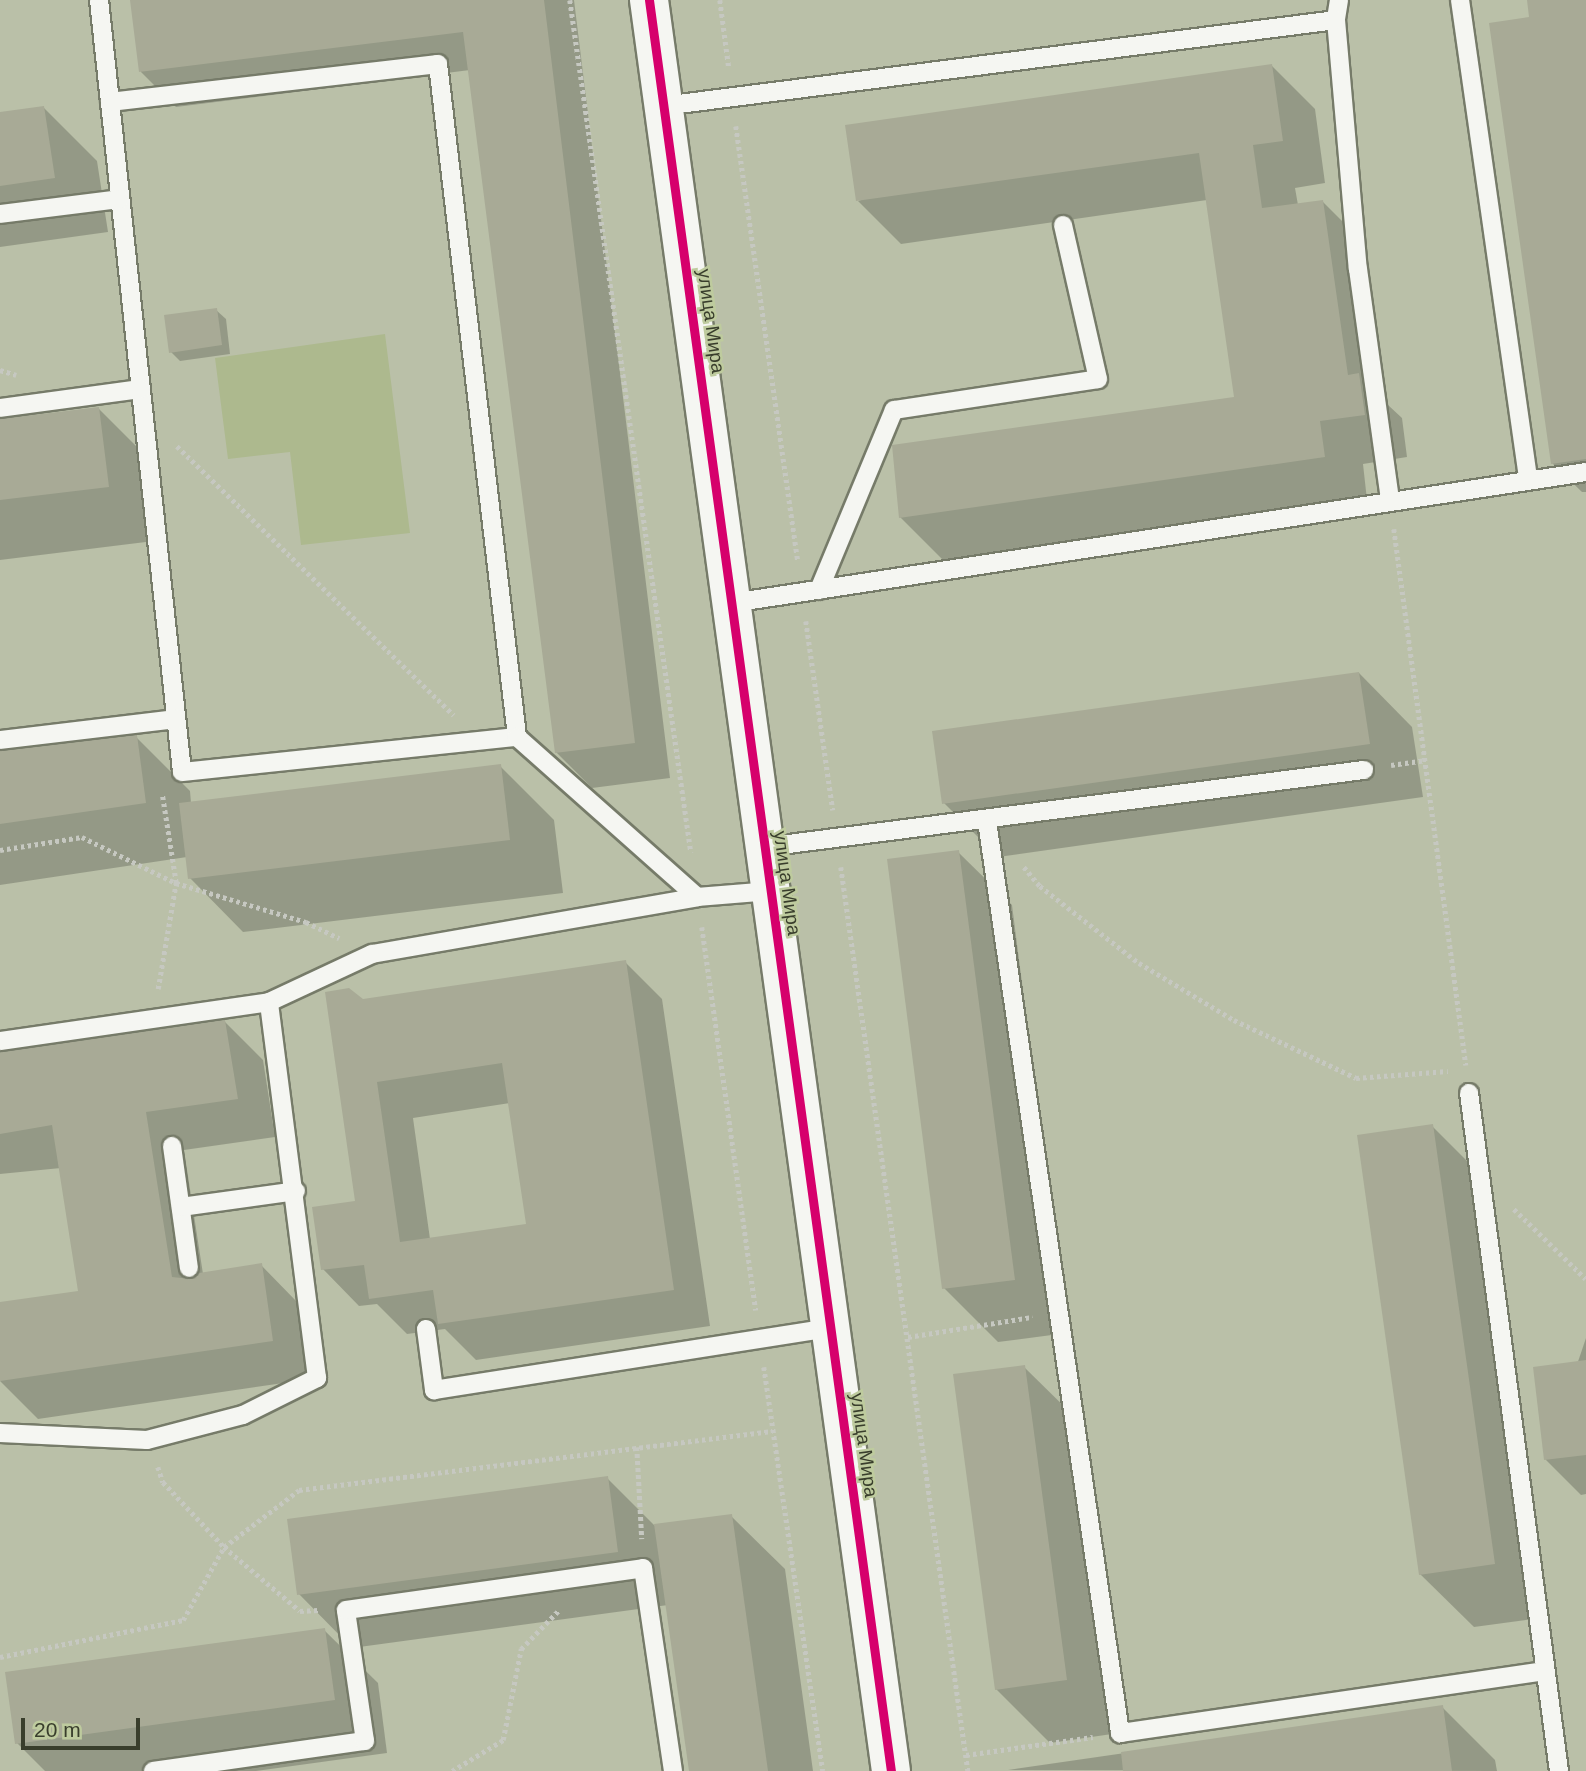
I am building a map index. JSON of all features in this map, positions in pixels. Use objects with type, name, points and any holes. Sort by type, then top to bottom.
[{"type":"street","name":"улица Мира","points":[[649,0],[891,1771]]},
{"type":"lane","points":[[99,0],[181,772],[517,737]]},
{"type":"lane","points":[[1339,0],[1336,20],[1358,269],[1390,500]]},
{"type":"lane","points":[[1460,0],[1528,480]]},
{"type":"lane","points":[[663,106],[1336,20]]},
{"type":"lane","points":[[110,102],[438,64],[517,737],[698,897]]},
{"type":"lane","points":[[0,214],[121,199]]},
{"type":"lane","points":[[811,591],[894,410],[1098,379],[1063,225]]},
{"type":"lane","points":[[0,408],[141,389]]},
{"type":"lane","points":[[732,604],[1390,500],[1586,472]]},
{"type":"lane","points":[[0,740],[176,719]]},
{"type":"lane","points":[[765,847],[987,821],[1364,770]]},
{"type":"lane","points":[[987,821],[1120,1733],[1544,1671]]},
{"type":"lane","points":[[0,1041],[269,1002],[372,954],[698,897],[771,891]]},
{"type":"lane","points":[[0,1433],[147,1440],[243,1415],[317,1378],[296,1191],[269,1002]]},
{"type":"lane","points":[[1469,1093],[1559,1771]]},
{"type":"lane","points":[[172,1146],[190,1268]]},
{"type":"lane","points":[[181,1207],[296,1191]]},
{"type":"lane","points":[[426,1329],[434,1390],[831,1328]]},
{"type":"lane","points":[[153,1771],[365,1741],[346,1610],[643,1567],[673,1771]]},
{"type":"path","points":[[720,0],[811,591],[837,839],[968,1771]]},
{"type":"path","points":[[144,414],[481,741]]},
{"type":"path","points":[[987,821],[1040,886],[1139,962],[1234,1020],[1356,1078],[1466,1070],[1390,500]]},
{"type":"path","points":[[152,1021],[176,883],[161,789]]},
{"type":"path","points":[[0,850],[82,837],[176,883],[306,922],[372,954]]},
{"type":"path","points":[[1480,1177],[1586,1279]]},
{"type":"path","points":[[908,1337],[1059,1312]]},
{"type":"path","points":[[0,1657],[183,1620],[223,1547],[299,1490],[772,1431]]},
{"type":"path","points":[[147,1440],[163,1482],[223,1547],[300,1611],[346,1610]]},
{"type":"path","points":[[637,1447],[643,1567]]},
{"type":"path","points":[[452,1771],[503,1740],[521,1648],[594,1574]]},
{"type":"path","points":[[966,1755],[1120,1733]]},
{"type":"green space","points":[[385,334],[410,533],[301,545],[290,452],[228,459],[215,358]]},
{"type":"building","points":[[130,0],[544,0],[635,743],[555,753],[463,32],[139,72]]},
{"type":"building","points":[[1527,0],[1586,0],[1586,459],[1551,464],[1489,23],[1529,17]]},
{"type":"building","points":[[1272,64],[1283,141],[1253,145],[1262,208],[1323,200],[1348,375],[1359,373],[1365,415],[1320,421],[1325,457],[899,518],[892,445],[1234,397],[1199,153],[856,201],[845,125]]},
{"type":"building","points":[[44,106],[55,178],[0,186],[0,112]]},
{"type":"building","points":[[217,308],[222,345],[169,353],[164,315]]},
{"type":"building","points":[[99,407],[109,487],[0,500],[0,419]]},
{"type":"building","points":[[1359,672],[1370,744],[942,804],[932,731]]},
{"type":"building","points":[[137,735],[146,803],[0,824],[0,751]]},
{"type":"building","points":[[501,764],[510,840],[188,879],[179,803]]},
{"type":"building","points":[[959,850],[1015,1280],[942,1289],[887,859]]},
{"type":"building","points":[[626,960],[674,1290],[438,1324],[433,1290],[369,1299],[364,1265],[321,1270],[312,1207],[355,1201],[325,992],[349,988],[363,999]],"holes":[[[502,1063],[526,1224],[400,1242],[377,1082]]]},
{"type":"building","points":[[225,1020],[238,1099],[146,1112],[172,1277],[191,1279],[199,1273],[262,1263],[273,1341],[0,1381],[0,1302],[78,1291],[52,1125],[0,1134],[0,1052]]},
{"type":"building","points":[[1433,1124],[1495,1564],[1419,1575],[1357,1135]]},
{"type":"building","points":[[1586,1360],[1586,1455],[1544,1460],[1533,1367]]},
{"type":"building","points":[[1025,1365],[1067,1680],[995,1690],[953,1374]]},
{"type":"building","points":[[608,1476],[618,1552],[297,1595],[287,1519]]},
{"type":"building","points":[[732,1514],[768,1771],[689,1771],[654,1524]]},
{"type":"building","points":[[325,1628],[335,1700],[15,1744],[5,1672]]},
{"type":"building","points":[[1443,1705],[1452,1771],[1123,1771],[1121,1752]]},
{"type":"cycle path","points":[[649,0],[891,1771]]}]
